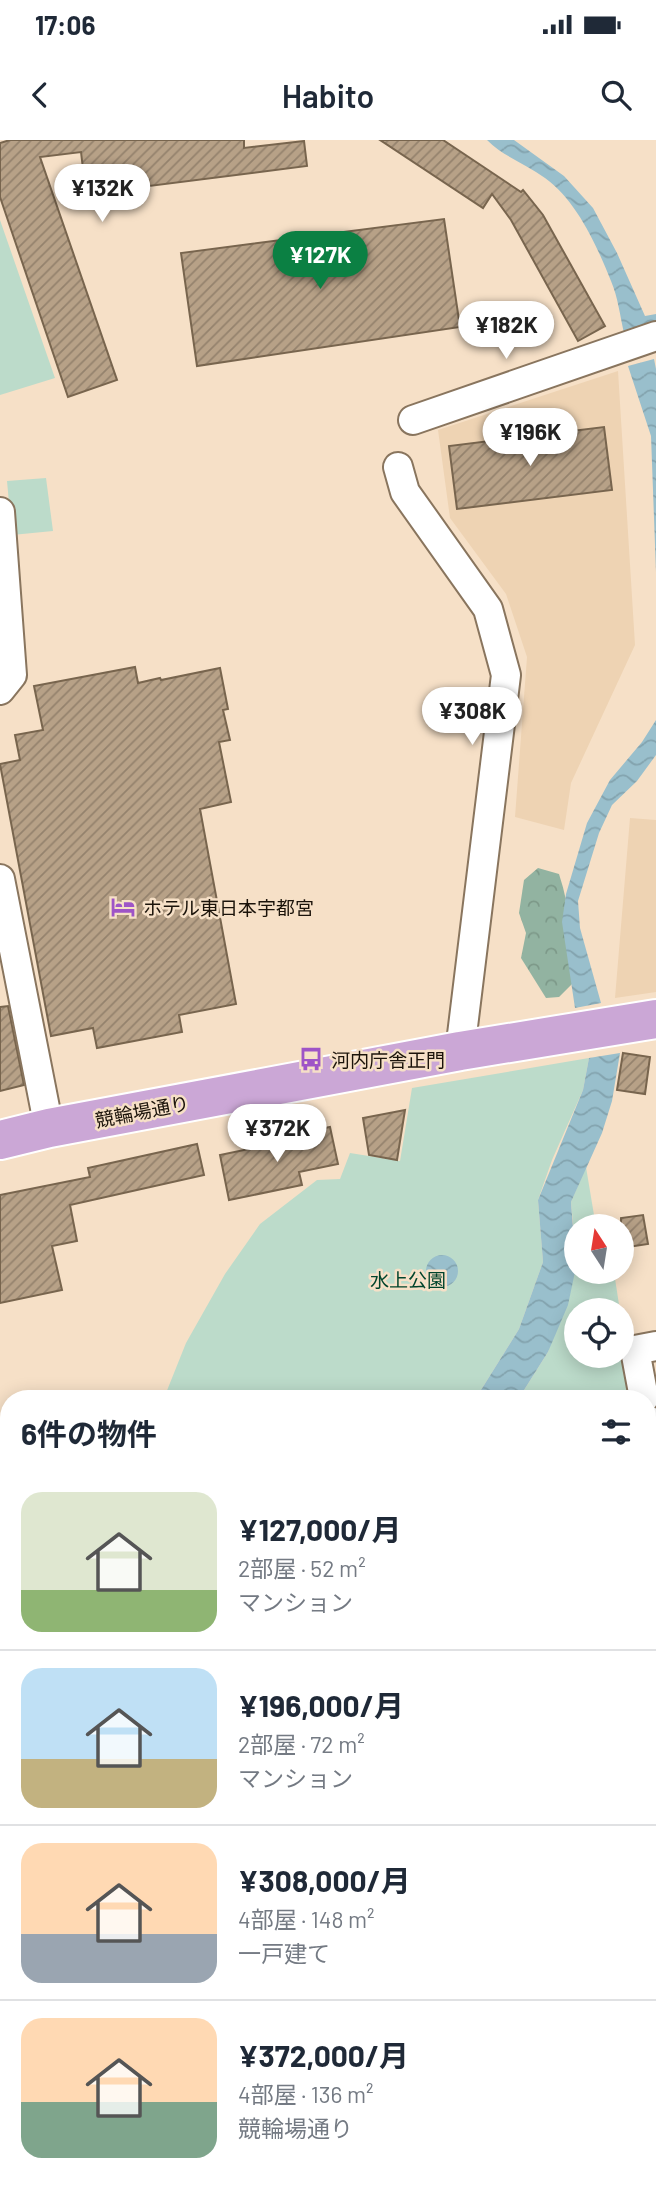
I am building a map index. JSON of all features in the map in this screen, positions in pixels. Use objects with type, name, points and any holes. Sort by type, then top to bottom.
[{"type":"main road","name":"競輪場通り","points":[[0,1140],[49,1128],[460,1051],[656,1019]]},
{"type":"street","points":[[412,419],[656,335]]},
{"type":"street","points":[[398,467],[405,492],[488,608],[506,675],[460,1051]]},
{"type":"street","points":[[0,512],[12,675],[0,690]]},
{"type":"street","points":[[0,878],[49,1128]]},
{"type":"street","points":[[642,1390],[635,1350],[656,1346]]},
{"type":"shaded area","points":[[618,371],[635,645],[571,783],[564,830],[515,817],[527,657],[506,594],[450,518],[438,430]]},
{"type":"shaded area","points":[[630,818],[656,820],[656,992],[615,998]]},
{"type":"green space","points":[[0,220],[55,378],[0,395]]},
{"type":"green space","points":[[46,478],[53,531],[12,535],[7,481]]},
{"type":"green space","points":[[538,868],[559,874],[569,915],[572,984],[559,997],[546,998],[521,958],[526,933],[519,913],[524,880]]},
{"type":"green space","name":"水上公園","points":[[589,1058],[583,1090],[552,1160],[538,1200],[543,1262],[519,1329],[481,1390],[167,1390],[186,1343],[225,1274],[260,1224],[317,1180],[340,1179],[350,1153],[400,1161],[412,1088]]},
{"type":"green space","points":[[586,1167],[594,1214],[572,1214],[571,1202]]},
{"type":"green space","points":[[570,1284],[616,1284],[618,1298],[566,1298]]},
{"type":"green space","points":[[564,1303],[564,1368],[630,1368],[634,1390],[524,1390],[548,1352]]},
{"type":"water","points":[[487,140],[514,140],[564,176],[593,208],[617,253],[645,316],[656,314],[656,321],[649,323],[649,326],[624,333],[611,281],[576,211],[545,178]]},
{"type":"water","points":[[654,359],[656,572],[651,436],[628,366]]},
{"type":"water","points":[[656,720],[656,755],[637,781],[612,805],[599,833],[578,901],[580,928],[601,1003],[575,1008],[562,922],[566,894],[587,823],[610,780],[642,742]]},
{"type":"water","points":[[620,1053],[612,1101],[602,1133],[571,1202],[572,1214],[564,1214],[564,1284],[572,1284],[569,1298],[564,1298],[564,1314],[548,1352],[524,1390],[481,1390],[519,1329],[543,1262],[538,1200],[583,1090],[589,1058]]},
{"type":"water","points":[[442,1255],[454,1259],[458,1271],[454,1283],[442,1287],[430,1283],[426,1271],[430,1259]]},
{"type":"building","points":[[10,140],[244,140],[244,148],[304,141],[307,166],[86,194],[81,152],[40,157],[117,380],[68,397],[0,197],[0,143]]},
{"type":"building","points":[[380,140],[443,140],[521,192],[523,190],[543,215],[605,326],[578,341],[511,220],[492,194],[483,208]]},
{"type":"building","points":[[444,219],[460,327],[197,366],[181,253]]},
{"type":"building","points":[[604,427],[612,490],[457,509],[449,446]]},
{"type":"building","name":"ホテル東日本宇都宮","points":[[135,667],[138,683],[220,668],[228,709],[223,710],[230,740],[219,742],[231,802],[200,809],[236,1004],[179,1015],[182,1032],[97,1048],[93,1028],[51,1036],[0,764],[20,760],[15,735],[43,730],[34,686]]},
{"type":"building","points":[[8,1006],[24,1085],[0,1091],[0,1007]]},
{"type":"building","points":[[623,1053],[650,1057],[645,1094],[617,1090]]},
{"type":"building","points":[[405,1110],[397,1160],[369,1155],[363,1118]]},
{"type":"building","points":[[330,1127],[338,1164],[299,1172],[302,1185],[229,1200],[220,1155],[296,1139],[295,1134]]},
{"type":"building","points":[[197,1144],[204,1175],[70,1205],[77,1241],[52,1246],[62,1290],[0,1303],[0,1195],[90,1177],[88,1168]]},
{"type":"building","points":[[643,1215],[648,1244],[634,1246],[634,1216]]},
{"type":"place","name":"ホテル東日本宇都宮","points":[[123,907]]},
{"type":"place","name":"河内庁舎正門","points":[[311,1059]]}]
